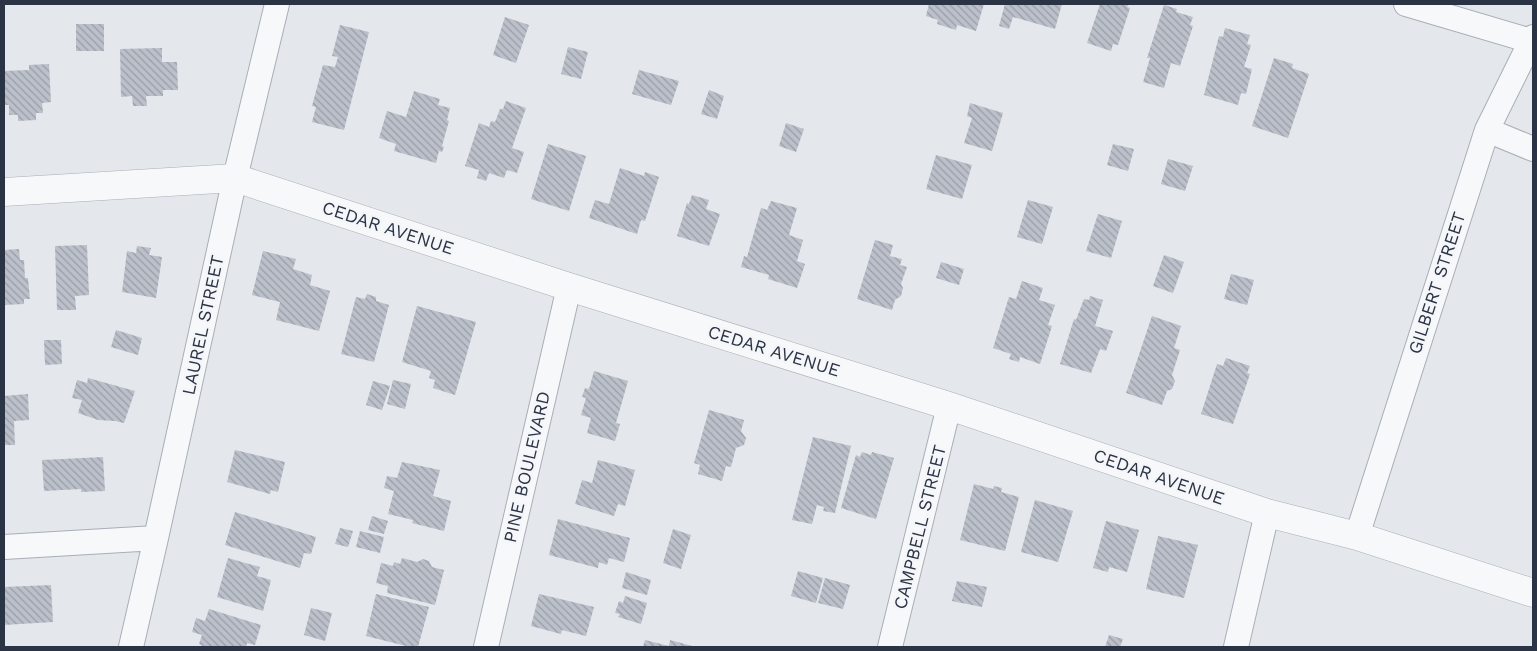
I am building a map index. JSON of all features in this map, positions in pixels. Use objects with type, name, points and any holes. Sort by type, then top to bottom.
[{"type":"street","name":"LAUREL STREET","points":[[131,647],[234,178],[277,4]]},
{"type":"street","points":[[1406,4],[1532,39]]},
{"type":"street","name":"GILBERT STREET","points":[[1357,536],[1487,130],[1532,39]]},
{"type":"street","points":[[1487,130],[1533,149]]},
{"type":"street","name":"CEDAR AVENUE","points":[[4,192],[234,178],[569,287],[949,406],[1267,513],[1357,536],[1533,593]]},
{"type":"street","name":"PINE BOULEVARD","points":[[486,647],[569,287]]},
{"type":"street","name":"CAMPBELL STREET","points":[[890,647],[949,406]]},
{"type":"street","points":[[1236,647],[1267,513]]},
{"type":"street","points":[[4,547],[156,538]]},
{"type":"building","points":[[929,4],[984,4],[976,31],[957,25],[956,30],[937,24],[938,20],[926,16]]},
{"type":"building","points":[[1005,4],[1062,4],[1055,29],[1013,17],[1009,29],[999,26]]},
{"type":"building","points":[[1100,4],[1129,4],[1127,7],[1130,8],[1118,45],[1113,44],[1111,51],[1087,43]]},
{"type":"building","points":[[1164,5],[1177,9],[1176,12],[1193,17],[1190,25],[1193,26],[1180,66],[1171,63],[1164,88],[1143,82],[1150,58],[1147,58]]},
{"type":"building","points":[[505,17],[529,25],[516,63],[493,55]]},
{"type":"building","points":[[76,24],[104,24],[104,51],[76,51]]},
{"type":"building","points":[[340,25],[369,32],[344,130],[312,122],[316,107],[312,106],[323,65],[335,67],[338,57],[332,56]]},
{"type":"building","points":[[1225,28],[1250,35],[1247,44],[1251,45],[1244,67],[1252,69],[1246,94],[1241,93],[1238,105],[1204,95],[1219,36],[1223,37]]},
{"type":"building","points":[[568,47],[588,52],[581,79],[561,74]]},
{"type":"building","points":[[162,48],[162,62],[177,62],[178,90],[163,90],[163,96],[146,96],[147,106],[133,106],[132,96],[121,97],[120,49]]},
{"type":"building","points":[[1274,58],[1293,64],[1292,68],[1309,74],[1288,138],[1252,126]]},
{"type":"building","points":[[49,64],[51,102],[42,103],[43,113],[36,113],[36,120],[18,121],[18,115],[9,115],[9,105],[4,105],[4,71],[29,70],[29,65]]},
{"type":"building","points":[[639,70],[679,81],[671,105],[632,94]]},
{"type":"building","points":[[709,90],[724,96],[717,119],[701,114]]},
{"type":"building","points":[[414,91],[440,99],[438,105],[450,108],[447,120],[449,121],[442,146],[444,147],[442,152],[439,151],[436,163],[394,151],[396,144],[379,138],[387,111],[406,117]]},
{"type":"building","points":[[506,101],[526,108],[512,148],[524,152],[517,173],[507,170],[504,178],[489,173],[486,181],[477,178],[479,170],[465,166],[479,123],[489,127],[491,121],[495,122],[500,109],[503,109]]},
{"type":"building","points":[[970,103],[1003,113],[992,151],[964,143],[972,118],[967,116]]},
{"type":"building","points":[[786,123],[804,129],[796,152],[779,146]]},
{"type":"building","points":[[548,144],[586,156],[569,211],[531,199]]},
{"type":"building","points":[[1113,144],[1134,149],[1128,171],[1107,165]]},
{"type":"building","points":[[936,155],[972,165],[962,199],[926,189]]},
{"type":"building","points":[[1168,159],[1193,166],[1185,191],[1161,184]]},
{"type":"building","points":[[620,168],[644,176],[645,172],[659,177],[645,221],[641,220],[637,234],[589,218],[595,200],[609,204]]},
{"type":"building","points":[[692,195],[709,200],[706,209],[720,214],[709,246],[677,236],[687,203],[689,204]]},
{"type":"building","points":[[1028,200],[1053,207],[1042,244],[1017,237]]},
{"type":"building","points":[[771,201],[797,208],[789,235],[803,240],[797,261],[805,264],[797,288],[768,279],[769,275],[741,267],[744,256],[747,257],[761,208],[767,210]]},
{"type":"building","points":[[1098,214],[1122,221],[1111,258],[1086,251]]},
{"type":"building","points":[[875,240],[893,245],[890,256],[902,259],[900,265],[907,267],[901,284],[903,288],[901,296],[895,300],[892,310],[857,299]]},
{"type":"building","points":[[87,245],[89,295],[75,296],[76,310],[57,310],[55,246]]},
{"type":"building","points":[[137,246],[151,248],[149,255],[162,257],[156,298],[122,292],[127,251],[136,253]]},
{"type":"building","points":[[19,249],[20,260],[24,260],[25,278],[28,278],[30,299],[24,299],[24,304],[4,305],[4,250]]},
{"type":"building","points":[[263,251],[296,259],[293,269],[312,275],[310,285],[330,291],[319,331],[276,320],[280,302],[252,295]]},
{"type":"building","points":[[1164,255],[1184,262],[1173,293],[1153,286]]},
{"type":"building","points":[[941,262],[964,269],[959,285],[936,278]]},
{"type":"building","points":[[1231,274],[1254,280],[1247,305],[1224,299]]},
{"type":"building","points":[[1022,281],[1043,288],[1039,300],[1055,305],[1048,325],[1052,326],[1040,364],[1020,357],[1019,362],[1009,359],[1011,354],[993,348],[1009,297],[1016,299]]},
{"type":"building","points":[[367,294],[376,297],[376,301],[389,305],[374,362],[341,354],[356,297],[365,299]]},
{"type":"building","points":[[1090,296],[1103,300],[1095,326],[1113,331],[1106,351],[1100,349],[1091,373],[1060,364],[1074,319],[1076,320],[1084,299],[1089,300]]},
{"type":"building","points":[[417,306],[476,322],[455,395],[433,388],[435,380],[429,378],[431,371],[402,362]]},
{"type":"building","points":[[1152,316],[1181,326],[1174,348],[1180,350],[1172,375],[1175,381],[1172,389],[1167,391],[1162,405],[1126,393]]},
{"type":"building","points":[[116,330],[142,338],[138,355],[111,347]]},
{"type":"building","points":[[44,340],[61,340],[62,364],[45,365]]},
{"type":"building","points":[[1226,358],[1250,366],[1247,373],[1250,374],[1233,424],[1201,414],[1217,364],[1223,366]]},
{"type":"building","points":[[594,371],[628,381],[616,423],[620,424],[615,441],[587,433],[591,418],[581,415],[586,398],[582,397],[585,388],[589,389]]},
{"type":"building","points":[[88,378],[135,391],[124,423],[98,420],[78,413],[82,400],[72,398],[77,380],[87,383]]},
{"type":"building","points":[[393,380],[411,384],[405,409],[387,404]]},
{"type":"building","points":[[373,381],[390,386],[382,410],[366,405]]},
{"type":"building","points":[[28,394],[29,420],[14,421],[15,445],[4,445],[4,396]]},
{"type":"building","points":[[709,410],[744,420],[741,431],[746,438],[744,445],[736,448],[731,467],[726,466],[722,481],[698,474],[700,465],[694,463]]},
{"type":"building","points":[[813,437],[851,446],[835,513],[823,511],[824,507],[817,505],[812,524],[792,520]]},
{"type":"building","points":[[235,450],[285,462],[278,492],[271,490],[270,494],[227,482]]},
{"type":"building","points":[[862,452],[871,455],[872,452],[894,458],[876,519],[841,508],[856,455],[860,457]]},
{"type":"building","points":[[103,457],[105,491],[81,492],[81,489],[44,491],[42,460]]},
{"type":"building","points":[[598,460],[635,470],[625,506],[618,504],[614,516],[575,504],[582,480],[592,483]]},
{"type":"building","points":[[402,462],[440,470],[433,496],[451,501],[444,531],[412,523],[413,520],[388,514],[394,491],[384,488],[387,476],[397,478]]},
{"type":"building","points":[[974,484],[993,489],[994,486],[1002,488],[1001,492],[1019,497],[1005,551],[960,540]]},
{"type":"building","points":[[1035,500],[1073,511],[1058,562],[1021,552]]},
{"type":"building","points":[[235,512],[316,537],[311,554],[304,553],[300,568],[225,545]]},
{"type":"building","points":[[372,516],[388,521],[384,534],[368,530]]},
{"type":"building","points":[[558,519],[630,538],[624,562],[609,558],[607,565],[599,562],[598,568],[549,555]]},
{"type":"building","points":[[1106,521],[1139,530],[1127,572],[1109,567],[1108,572],[1093,568]]},
{"type":"building","points":[[340,528],[353,531],[348,547],[335,544]]},
{"type":"building","points":[[673,529],[691,535],[681,569],[663,563]]},
{"type":"building","points":[[360,531],[384,537],[380,553],[356,547]]},
{"type":"building","points":[[1158,536],[1198,545],[1184,598],[1146,589]]},
{"type":"building","points":[[228,558],[260,567],[257,576],[271,580],[263,611],[217,597]]},
{"type":"building","points":[[402,558],[417,562],[423,559],[429,561],[432,567],[444,570],[435,605],[387,593],[388,586],[376,583],[381,563],[393,566],[394,562],[400,564]]},
{"type":"building","points":[[798,571],[823,578],[816,603],[791,596]]},
{"type":"building","points":[[626,572],[651,580],[647,595],[622,588]]},
{"type":"building","points":[[825,578],[850,585],[843,609],[818,603]]},
{"type":"building","points":[[957,581],[987,587],[982,607],[952,601]]},
{"type":"building","points":[[51,585],[53,622],[4,625],[4,587]]},
{"type":"building","points":[[376,594],[429,607],[418,647],[410,647],[366,636]]},
{"type":"building","points":[[539,594],[594,607],[586,636],[562,630],[561,634],[531,626]]},
{"type":"building","points":[[625,596],[647,603],[641,624],[618,617],[620,614],[615,613],[619,601],[623,603]]},
{"type":"building","points":[[311,608],[332,613],[325,641],[304,635]]},
{"type":"building","points":[[209,609],[261,625],[255,645],[247,643],[246,647],[202,647],[199,644],[202,635],[192,632],[196,618],[205,621]]},
{"type":"building","points":[[1109,635],[1123,639],[1120,647],[1105,647]]},
{"type":"building","points":[[645,640],[669,646],[670,640],[696,647],[643,647]]}]
